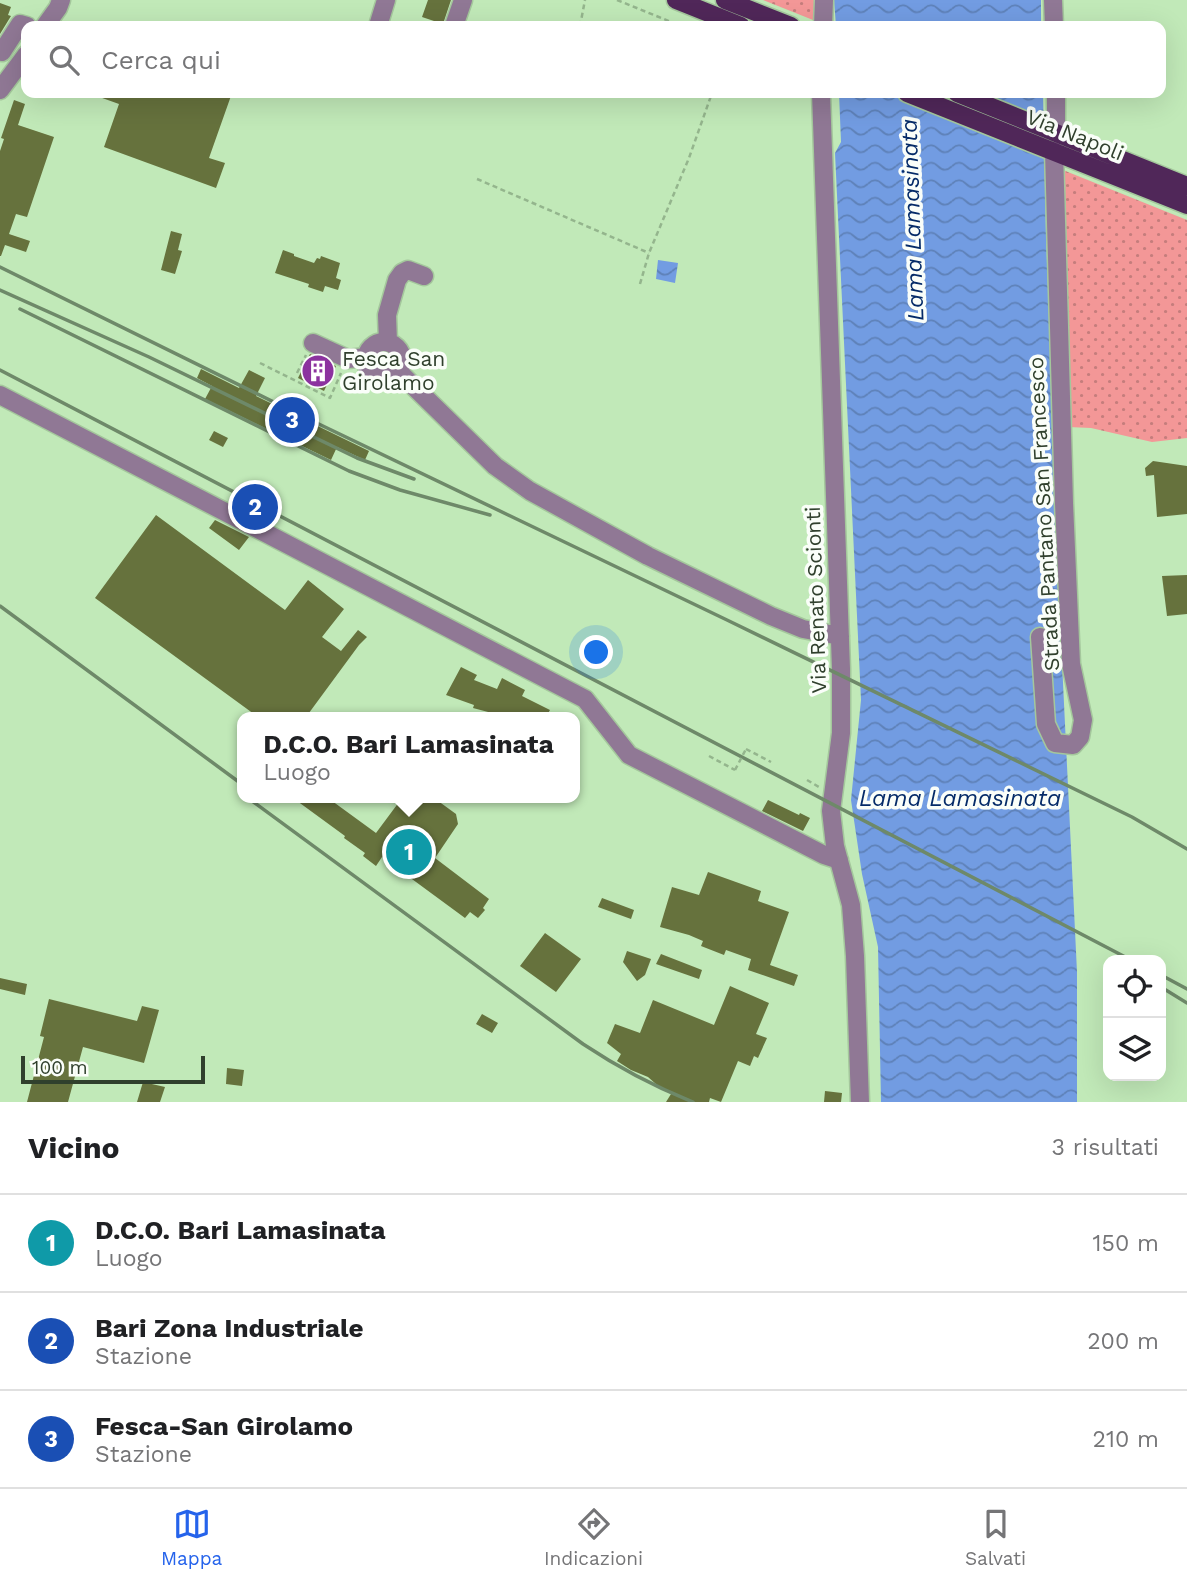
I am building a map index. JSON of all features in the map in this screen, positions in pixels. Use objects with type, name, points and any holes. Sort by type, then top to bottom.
[{"type":"main road","points":[[676,0],[728,21]]},
{"type":"main road","points":[[725,0],[778,21]]},
{"type":"main road","name":"Via Napoli","points":[[920,98],[1187,205]]},
{"type":"main road","name":"Via Napoli","points":[[970,98],[1187,186]]},
{"type":"street","points":[[48,21],[61,0]]},
{"type":"street","points":[[380,21],[386,0]]},
{"type":"street","points":[[456,21],[463,0]]},
{"type":"street","points":[[824,0],[824,21]]},
{"type":"street","points":[[1053,0],[1054,21]]},
{"type":"street","points":[[1,53],[21,24]]},
{"type":"street","points":[[0,90],[21,62]]},
{"type":"street","name":"Via Renato Scionti","points":[[821,98],[840,636],[841,733],[831,804],[835,846],[851,905],[860,1102]]},
{"type":"street","points":[[1056,98],[1056,132]]},
{"type":"street","name":"Strada Pantano San Francesco","points":[[1041,637],[1046,724],[1055,743],[1073,744],[1080,737],[1083,720],[1071,664],[1054,151]]},
{"type":"street","points":[[388,342],[387,314],[397,280],[402,273],[408,271],[424,276]]},
{"type":"street","points":[[388,342],[394,344],[402,354],[399,372],[387,378],[376,377],[368,368],[366,357],[371,347],[388,342]]},
{"type":"street","points":[[309,349],[348,359],[366,357]]},
{"type":"street","points":[[399,372],[495,466],[530,491],[649,556],[771,616],[803,629],[840,636]]},
{"type":"street","points":[[0,395],[585,699],[629,755],[824,855],[839,860]]},
{"type":"path","points":[[581,21],[585,0]]},
{"type":"path","points":[[617,0],[669,21]]},
{"type":"path","points":[[640,284],[649,253],[689,158],[710,98]]},
{"type":"path","points":[[477,179],[649,253]]},
{"type":"path","points":[[298,373],[309,349]]},
{"type":"path","points":[[260,363],[330,398],[341,373]]},
{"type":"path","points":[[709,756],[735,770],[746,749],[771,762]]},
{"type":"shaded area","points":[[763,0],[821,0],[818,21]]},
{"type":"shaded area","points":[[1058,168],[1187,220],[1187,438],[1152,442],[1091,428],[1068,427]]},
{"type":"water","points":[[834,0],[1041,0],[1041,21],[836,21]]},
{"type":"water","name":"Lama Lamasinata","points":[[839,98],[1043,98],[1060,621],[1077,972],[1077,1102],[881,1102],[878,947],[862,874],[851,800],[861,700],[835,153],[841,142]]},
{"type":"water","points":[[658,260],[678,263],[675,283],[656,279]]},
{"type":"building","points":[[428,0],[451,0],[444,21],[422,17]]},
{"type":"building","points":[[0,3],[11,7],[8,15],[11,16],[0,34]]},
{"type":"building","points":[[102,98],[230,98],[209,158],[225,163],[216,188],[104,147],[119,104]]},
{"type":"building","points":[[14,100],[25,104],[18,125],[54,137],[27,217],[16,214],[9,234],[30,241],[26,252],[5,245],[0,256],[0,151],[4,139],[1,138]]},
{"type":"building","points":[[171,231],[182,234],[178,250],[182,251],[175,274],[161,270]]},
{"type":"building","points":[[283,250],[314,263],[321,256],[340,263],[336,278],[341,280],[338,290],[325,286],[323,292],[308,287],[309,284],[275,273]]},
{"type":"building","name":"Fesca San Girolamo","points":[[310,354],[336,366],[324,391],[298,378]]},
{"type":"building","points":[[201,369],[239,388],[249,370],[265,378],[256,396],[369,451],[365,460],[337,447],[331,460],[205,399],[212,386],[197,378]]},
{"type":"building","points":[[214,431],[228,438],[223,447],[209,440]]},
{"type":"building","points":[[1153,461],[1187,466],[1187,514],[1157,517],[1154,475],[1146,476],[1145,468]]},
{"type":"building","points":[[156,515],[285,610],[308,580],[344,609],[322,637],[341,651],[358,630],[367,637],[310,712],[251,712],[95,598]]},
{"type":"building","points":[[215,520],[249,537],[239,550],[209,528]]},
{"type":"building","points":[[1187,575],[1187,614],[1167,616],[1162,576]]},
{"type":"building","points":[[461,667],[477,675],[474,680],[497,689],[502,678],[525,690],[522,696],[550,710],[488,712],[446,695]]},
{"type":"building","points":[[768,800],[810,818],[803,831],[762,811]]},
{"type":"building","points":[[300,803],[335,803],[376,833],[398,803],[441,803],[456,814],[458,824],[435,858],[489,899],[483,908],[485,910],[478,918],[470,912],[465,918],[382,857],[376,866],[363,856],[365,853],[344,838],[345,836]]},
{"type":"building","points":[[708,872],[761,891],[758,901],[789,912],[770,965],[798,975],[794,986],[748,970],[751,959],[726,950],[724,955],[701,946],[703,941],[660,927],[672,887],[699,895]]},
{"type":"building","points":[[602,898],[634,910],[631,919],[598,907]]},
{"type":"building","points":[[545,933],[581,959],[556,992],[520,966]]},
{"type":"building","points":[[627,951],[651,959],[645,975],[637,981],[623,962]]},
{"type":"building","points":[[661,954],[702,970],[699,979],[656,964]]},
{"type":"building","points":[[0,978],[27,984],[25,995],[0,989]]},
{"type":"building","points":[[730,986],[769,1003],[756,1034],[767,1038],[758,1058],[754,1056],[750,1066],[738,1061],[721,1102],[710,1098],[709,1102],[666,1102],[671,1094],[648,1077],[617,1061],[621,1054],[607,1043],[615,1024],[640,1033],[653,1000],[714,1025]]},
{"type":"building","points":[[49,999],[137,1021],[142,1006],[159,1010],[144,1063],[83,1047],[68,1102],[27,1102],[44,1037],[40,1036]]},
{"type":"building","points":[[482,1014],[498,1023],[492,1033],[476,1024]]},
{"type":"building","points":[[227,1068],[244,1070],[242,1086],[226,1084]]},
{"type":"building","points":[[143,1082],[165,1087],[160,1102],[137,1102]]},
{"type":"building","points":[[825,1091],[842,1093],[841,1102],[824,1102]]},
{"type":"railway","points":[[0,267],[1132,817],[1187,849]]},
{"type":"railway","points":[[0,290],[149,357],[357,458],[414,479]]},
{"type":"railway","points":[[20,309],[349,471],[400,490],[490,515]]},
{"type":"railway","points":[[0,370],[1121,955]]},
{"type":"railway","points":[[0,606],[237,781]]},
{"type":"railway","points":[[255,803],[583,1044],[636,1076],[693,1102]]},
{"type":"railway","points":[[1166,978],[1187,989]]},
{"type":"railway","points":[[1166,990],[1187,1003]]},
{"type":"place","name":"Fesca San Girolamo","points":[[318,371]]},
{"type":"place","name":"Fesca-San Girolamo","points":[[292,420]]},
{"type":"place","name":"Bari Zona Industriale","points":[[255,507]]},
{"type":"place","name":"D.C.O. Bari Lamasinata","points":[[409,852]]}]
